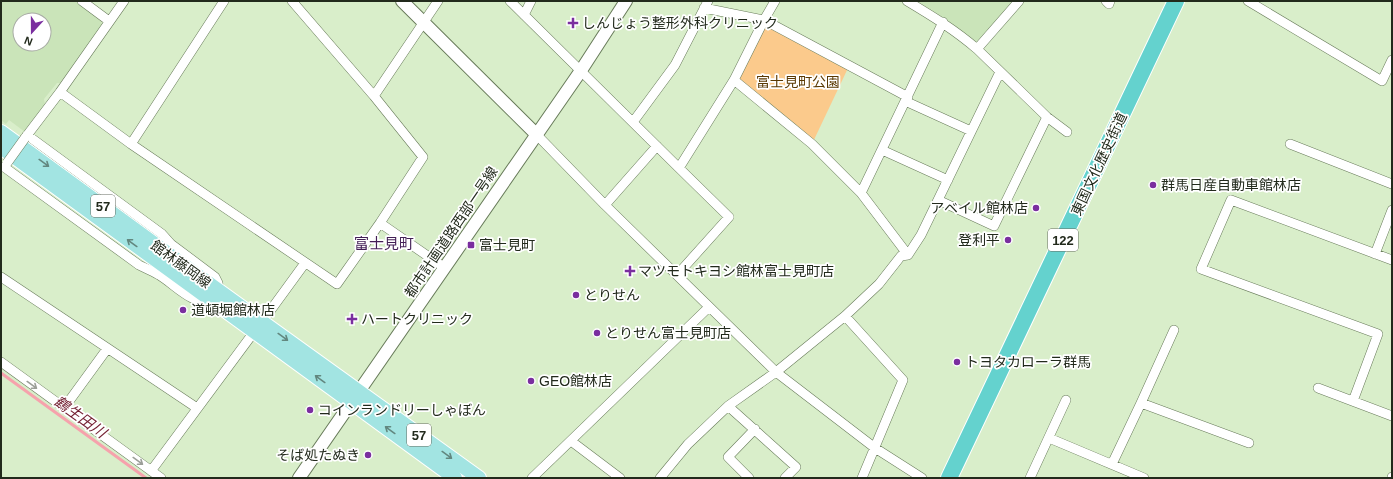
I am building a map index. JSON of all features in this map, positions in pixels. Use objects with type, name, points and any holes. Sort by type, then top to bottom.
[{"type":"highway","name":"東国文化歴史街道","points":[[949,478],[1176,1]]},
{"type":"main road","name":"館林藤岡線","points":[[1,132],[258,327],[355,397],[480,478]]},
{"type":"main road","name":"館林藤岡線","points":[[1,147],[217,297]]},
{"type":"main road","name":"館林藤岡線","points":[[355,397],[456,478]]},
{"type":"street","points":[[82,1],[109,21]]},
{"type":"street","points":[[26,137],[162,234],[171,244],[215,277],[218,283],[217,297],[200,302],[192,299],[159,275],[139,265],[4,167],[26,137],[60,92],[124,1]]},
{"type":"street","points":[[131,144],[224,1]]},
{"type":"street","points":[[60,92],[131,144],[337,284],[380,223],[423,157],[374,96],[292,1]]},
{"type":"street","points":[[402,1],[605,205],[776,372],[875,448],[922,478]]},
{"type":"street","points":[[374,96],[438,1]]},
{"type":"street","points":[[510,1],[580,72],[729,217],[677,275]]},
{"type":"street","points":[[524,14],[531,1]]},
{"type":"street","name":"都市計画道路西部一号線","points":[[301,477],[580,72],[626,1]]},
{"type":"street","points":[[679,168],[734,80],[775,1]]},
{"type":"street","points":[[907,1],[943,22],[977,49],[1047,117],[1067,132]]},
{"type":"street","points":[[977,49],[1019,1]]},
{"type":"street","points":[[1106,1],[1109,4],[1110,1]]},
{"type":"street","points":[[1248,1],[1382,81],[1392,60]]},
{"type":"street","points":[[633,122],[675,65],[706,5],[764,20],[906,99],[971,132]]},
{"type":"street","points":[[861,193],[943,22]]},
{"type":"street","points":[[660,478],[688,444],[728,406],[776,372],[845,316],[879,284],[901,256],[908,255],[921,235],[1000,72]]},
{"type":"street","points":[[734,80],[812,144],[861,193],[908,255]]},
{"type":"street","points":[[938,200],[994,226],[1047,117]]},
{"type":"street","points":[[1290,144],[1392,184]]},
{"type":"street","points":[[605,205],[657,146]]},
{"type":"street","points":[[882,150],[948,180]]},
{"type":"street","points":[[1353,401],[1378,334],[1201,269],[1231,200],[1392,260]]},
{"type":"street","points":[[1375,254],[1392,210]]},
{"type":"street","points":[[380,223],[445,268]]},
{"type":"street","points":[[151,471],[305,263]]},
{"type":"street","points":[[1,277],[197,408]]},
{"type":"street","points":[[532,478],[710,307]]},
{"type":"street","points":[[845,316],[903,380],[862,478]]},
{"type":"street","points":[[1112,464],[1174,330]]},
{"type":"street","points":[[64,408],[107,349]]},
{"type":"street","points":[[1,362],[161,478]]},
{"type":"street","points":[[1318,388],[1392,416]]},
{"type":"street","points":[[1030,478],[1066,400]]},
{"type":"street","points":[[1141,403],[1249,442]]},
{"type":"street","points":[[728,406],[796,467],[785,478]]},
{"type":"street","points":[[749,478],[728,457],[755,429]]},
{"type":"street","points":[[1048,438],[1144,478]]},
{"type":"street","points":[[571,441],[620,478]]},
{"type":"shaded area","points":[[1,1],[75,1],[101,20],[102,25],[61,83],[57,83],[44,99],[45,105],[25,132],[9,120],[6,124],[1,120]]},
{"type":"shaded area","points":[[917,1],[1013,1],[978,43]]},
{"type":"green space","name":"富士見町公園","points":[[764,20],[849,66],[812,144],[734,80]]},
{"type":"waterway","name":"鶴生田川","points":[[1,373],[146,478]]},
{"type":"place","name":"しんじょう整形外科クリニック","points":[[573,23]]},
{"type":"place","name":"群馬日産自動車館林店","points":[[1153,185]]},
{"type":"place","name":"アベイル館林店","points":[[1036,208]]},
{"type":"place","name":"登利平","points":[[1008,240]]},
{"type":"place","name":"富士見町","points":[[471,245]]},
{"type":"place","name":"マツモトキヨシ館林富士見町店","points":[[630,271]]},
{"type":"place","name":"とりせん","points":[[576,295]]},
{"type":"place","name":"道頓堀館林店","points":[[183,310]]},
{"type":"place","name":"ハートクリニック","points":[[352,319]]},
{"type":"place","name":"とりせん富士見町店","points":[[597,333]]},
{"type":"place","name":"トヨタカローラ群馬","points":[[957,362]]},
{"type":"place","name":"GEO館林店","points":[[531,381]]},
{"type":"place","name":"コインランドリーしゃぼん","points":[[310,410]]},
{"type":"place","name":"そば処たぬき","points":[[368,455]]},
{"type":"district","name":"富士見町","points":[[384,244]]}]
